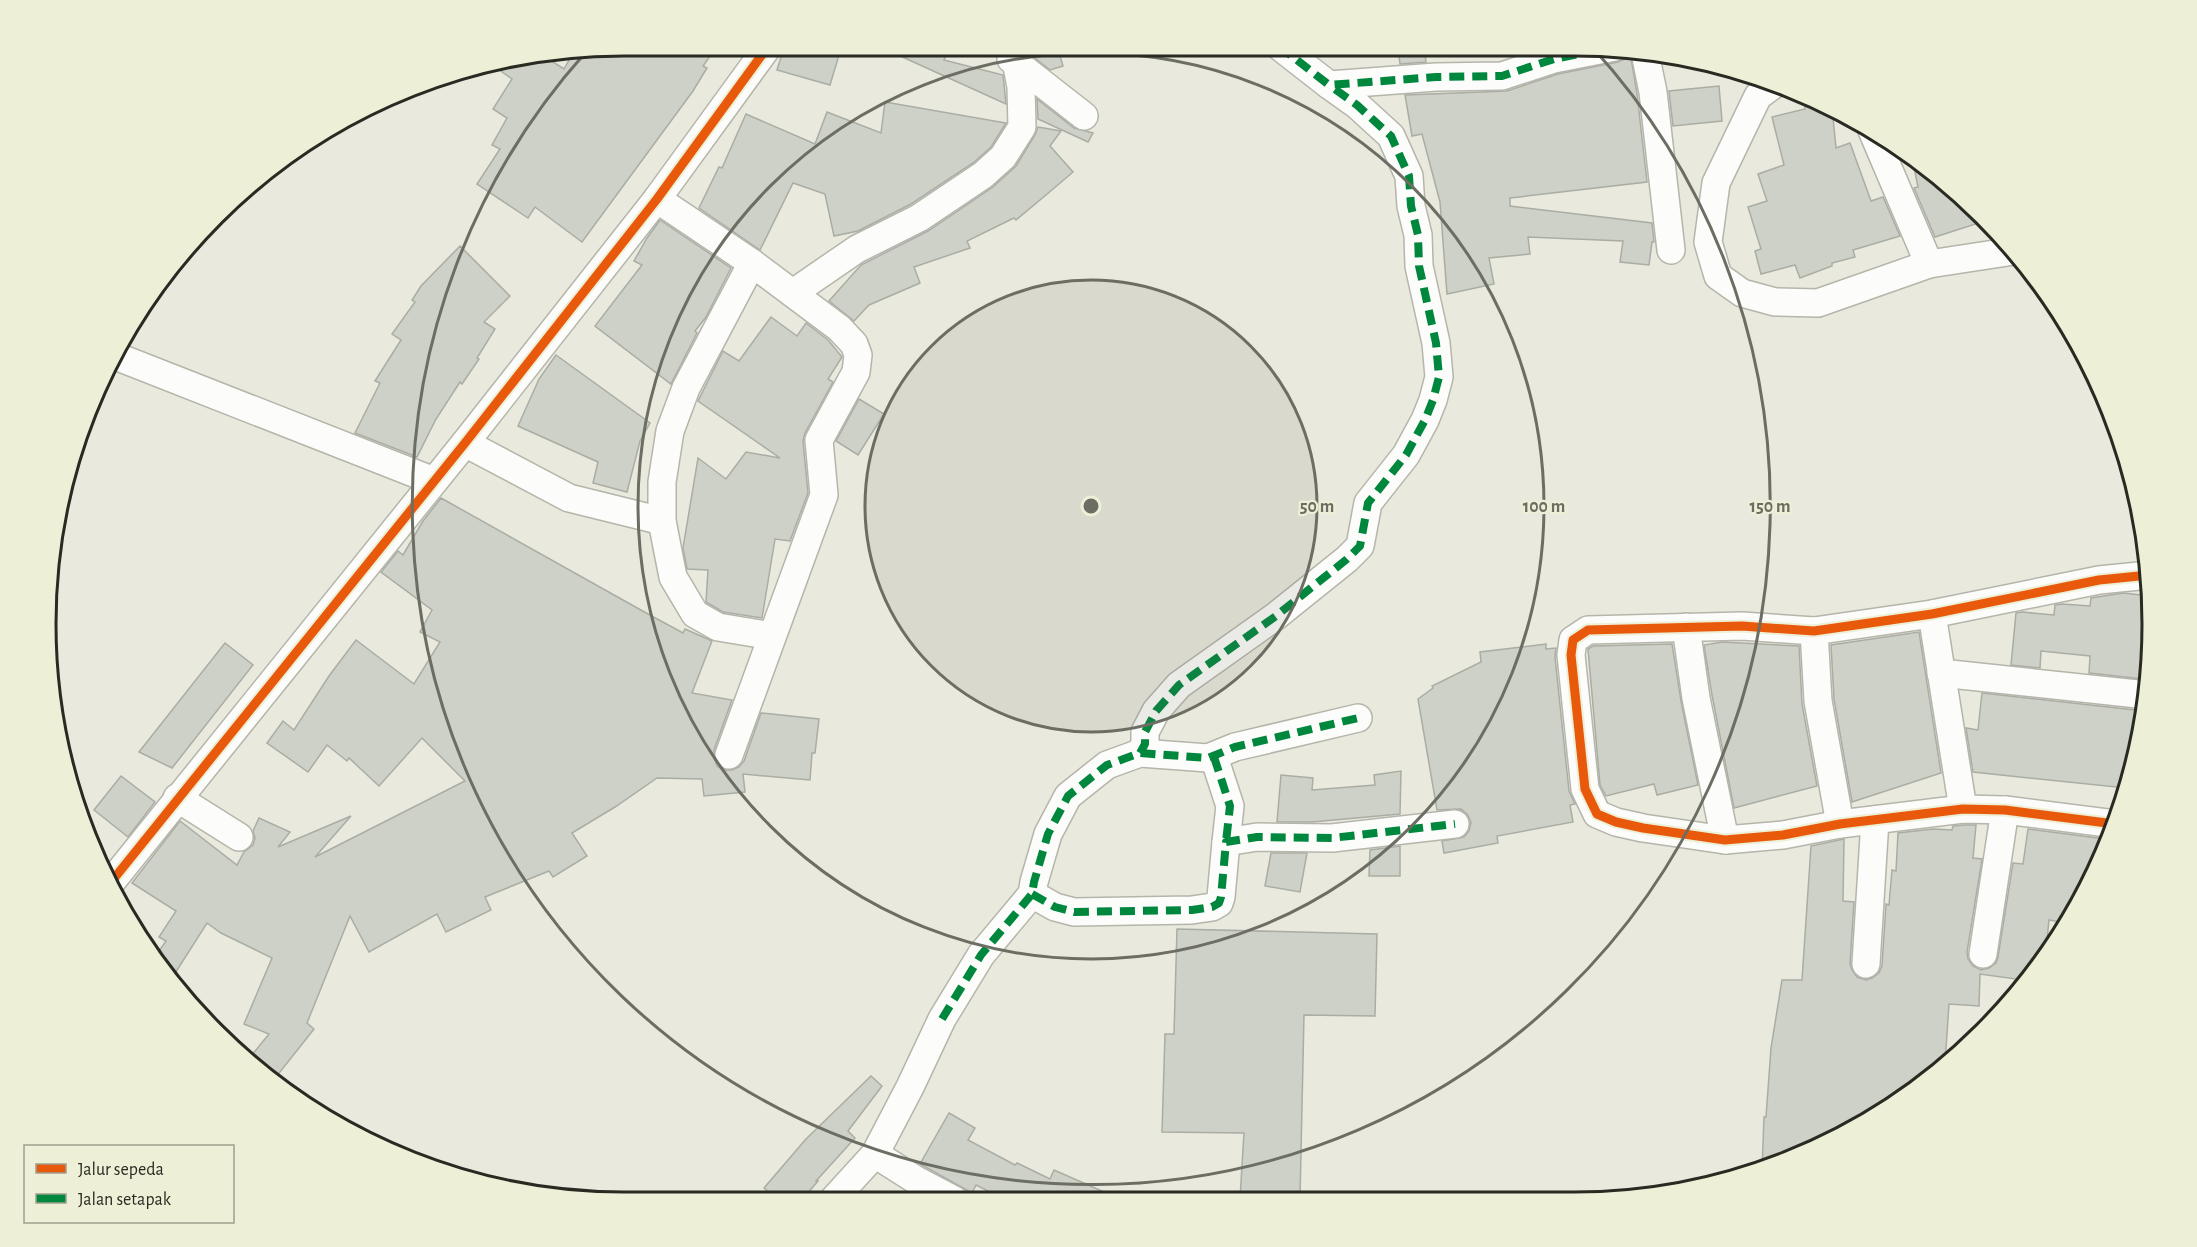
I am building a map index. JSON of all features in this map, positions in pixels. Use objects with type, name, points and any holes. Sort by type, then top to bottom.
[{"type":"street","points":[[113,873],[177,798],[465,443],[657,200],[761,56]]},
{"type":"street","points":[[793,293],[857,249],[918,218],[983,175],[1003,157],[1022,127],[1020,87],[1009,56]]},
{"type":"street","points":[[1013,56],[1084,116]]},
{"type":"street","points":[[1140,753],[1145,744],[1145,732],[1155,711],[1179,685],[1276,616],[1360,546],[1368,503],[1406,455],[1425,420],[1439,377],[1436,343],[1419,266],[1418,235],[1411,206],[1409,176],[1391,136],[1357,105],[1292,56]]},
{"type":"street","points":[[1329,85],[1436,77],[1503,76],[1569,56]]},
{"type":"street","points":[[1646,60],[1653,92],[1671,250]]},
{"type":"street","points":[[1766,90],[1758,96],[1716,183],[1708,242],[1718,276],[1742,293],[1775,302],[1818,303],[1929,264],[2004,253]]},
{"type":"street","points":[[1877,143],[1929,264]]},
{"type":"street","points":[[657,200],[752,263],[839,328],[854,344],[858,355],[856,372],[819,440],[824,495],[729,755]]},
{"type":"street","points":[[752,263],[686,388],[670,431],[662,482],[662,521],[673,577],[695,614],[718,627],[772,636]]},
{"type":"street","points":[[122,358],[434,481]]},
{"type":"street","points":[[465,443],[569,498],[662,521]]},
{"type":"street","points":[[2105,823],[2005,810],[1963,809],[1840,824],[1783,835],[1725,840],[1616,822],[1597,814],[1585,789],[1571,655],[1573,640],[1588,630],[1742,626],[1814,632],[1932,614],[2099,580],[2139,576]]},
{"type":"street","points":[[1932,614],[1963,809]]},
{"type":"street","points":[[1686,627],[1696,698],[1725,840]]},
{"type":"street","points":[[1814,632],[1818,701],[1840,824]]},
{"type":"street","points":[[1941,673],[2137,694]]},
{"type":"street","points":[[840,1192],[875,1154],[942,1019],[981,955],[1032,894],[1048,834],[1068,796],[1107,765],[1140,753],[1214,757],[1235,747],[1358,718]]},
{"type":"street","points":[[1032,894],[1055,907],[1074,912],[1192,910],[1212,907],[1219,903],[1230,806],[1214,757]]},
{"type":"street","points":[[177,798],[239,837]]},
{"type":"street","points":[[1983,954],[2005,810]]},
{"type":"street","points":[[1866,964],[1875,820]]},
{"type":"street","points":[[1226,842],[1257,837],[1332,838],[1455,824]]},
{"type":"street","points":[[875,1154],[939,1192]]},
{"type":"building","points":[[710,56],[703,66],[707,68],[693,91],[582,242],[535,207],[528,218],[477,184],[500,149],[492,145],[507,118],[493,109],[512,79],[499,69],[550,60],[564,69],[570,58]]},
{"type":"building","points":[[781,56],[839,56],[830,85],[777,70]]},
{"type":"building","points":[[900,56],[946,56],[944,60],[1003,75],[1006,104]]},
{"type":"building","points":[[1032,56],[1060,56],[1063,66],[1050,70]]},
{"type":"building","points":[[1399,56],[1425,56],[1426,62],[1400,64]]},
{"type":"building","points":[[1631,59],[1647,182],[1510,198],[1510,206],[1652,223],[1654,242],[1652,242],[1649,265],[1620,262],[1623,241],[1528,237],[1530,254],[1489,258],[1494,284],[1447,294],[1440,202],[1422,134],[1412,136],[1405,95],[1507,91],[1558,74]]},
{"type":"building","points":[[1719,86],[1722,121],[1673,126],[1669,91]]},
{"type":"building","points":[[1037,99],[1074,128],[1093,133],[1088,142],[1038,119]]},
{"type":"building","points":[[885,102],[1006,123],[991,147],[973,163],[911,204],[858,231],[834,236],[825,194],[793,183],[760,250],[699,208],[719,167],[722,168],[746,114],[815,144],[827,112],[881,133]]},
{"type":"building","points":[[1805,105],[1833,118],[1836,148],[1850,143],[1871,201],[1883,197],[1900,236],[1853,250],[1855,257],[1832,263],[1832,266],[1800,278],[1795,265],[1761,274],[1755,251],[1761,249],[1748,207],[1767,201],[1758,174],[1784,165],[1772,117],[1805,109]]},
{"type":"building","points":[[1038,127],[1061,131],[1050,146],[1073,172],[1016,220],[1014,218],[967,241],[970,248],[914,267],[920,283],[869,305],[854,321],[829,301],[861,265],[928,231],[993,187],[1016,166]]},
{"type":"building","points":[[1915,170],[1948,196],[1977,224],[1935,237],[1914,188],[1918,187]]},
{"type":"building","points":[[660,220],[731,268],[706,317],[695,331],[697,333],[671,384],[595,326],[642,265],[634,261]]},
{"type":"building","points":[[460,246],[510,296],[484,322],[495,329],[477,358],[479,359],[462,384],[460,382],[436,419],[417,457],[355,433],[380,383],[375,381],[401,340],[392,334],[415,302],[412,300],[421,286]]},
{"type":"building","points":[[771,317],[797,336],[806,323],[828,340],[842,357],[828,379],[833,382],[805,433],[803,441],[808,493],[790,541],[775,539],[762,618],[723,612],[706,602],[708,570],[687,569],[683,548],[698,458],[726,479],[746,452],[780,458],[698,401],[723,351],[739,361]]},
{"type":"building","points":[[556,355],[650,423],[640,441],[627,492],[593,483],[598,462],[518,426],[539,379]]},
{"type":"building","points":[[859,399],[884,414],[858,455],[836,441]]},
{"type":"building","points":[[441,498],[683,633],[685,629],[712,641],[692,693],[732,700],[714,750],[717,766],[723,770],[732,770],[744,761],[761,713],[819,719],[815,753],[812,753],[810,780],[743,774],[745,792],[704,796],[702,779],[657,778],[572,833],[587,856],[553,877],[549,871],[485,897],[491,910],[446,932],[437,914],[369,952],[350,916],[307,1023],[314,1029],[278,1074],[253,1054],[269,1034],[244,1024],[272,958],[221,933],[207,923],[176,972],[159,950],[166,941],[159,937],[176,911],[132,883],[180,821],[237,865],[244,852],[253,845],[255,838],[253,831],[259,818],[290,832],[278,847],[351,816],[315,857],[465,781],[422,738],[379,786],[349,758],[347,761],[327,745],[308,772],[267,743],[283,721],[294,730],[329,676],[356,640],[414,684],[440,642],[420,632],[432,610],[381,572],[398,551],[403,555],[423,521]]},
{"type":"building","points":[[2123,593],[2140,595],[2142,624],[2139,679],[2089,673],[2090,656],[2041,651],[2040,668],[2011,665],[2016,613],[2054,615],[2055,605],[2090,606],[2091,598]]},
{"type":"building","points":[[1919,632],[1941,773],[1852,802],[1834,699],[1831,645]]},
{"type":"building","points":[[1722,642],[1799,646],[1802,704],[1817,786],[1734,808],[1704,645]]},
{"type":"building","points":[[225,643],[253,665],[172,768],[139,752]]},
{"type":"building","points":[[1546,644],[1546,649],[1556,648],[1555,657],[1569,791],[1575,804],[1570,805],[1573,822],[1497,836],[1498,843],[1444,853],[1442,841],[1464,837],[1469,831],[1471,822],[1461,809],[1437,810],[1418,699],[1433,688],[1432,686],[1481,662],[1480,652]]},
{"type":"building","points":[[1672,644],[1698,785],[1657,795],[1654,784],[1606,796],[1600,785],[1588,649],[1593,646]]},
{"type":"building","points":[[1982,693],[2135,710],[2117,787],[1973,772],[1966,728],[1978,730]]},
{"type":"building","points":[[1401,771],[1400,814],[1312,822],[1277,822],[1281,775],[1313,778],[1312,790],[1375,785],[1374,775]]},
{"type":"building","points":[[121,776],[155,802],[128,837],[94,810]]},
{"type":"building","points":[[1976,825],[1973,858],[1982,859],[1967,952],[1968,959],[1973,966],[1981,970],[1996,963],[1998,957],[2013,863],[2023,864],[2028,829],[2099,838],[2065,908],[2057,921],[2049,920],[2047,937],[2016,979],[1980,974],[1979,1006],[1949,1004],[1946,1053],[1889,1096],[1858,1115],[1825,1133],[1762,1159],[1771,1048],[1782,980],[1802,980],[1811,846],[1844,839],[1843,901],[1854,902],[1850,964],[1857,977],[1866,980],[1879,973],[1882,966],[1886,904],[1889,905],[1892,870],[1896,871],[1898,833],[1933,829],[1952,830],[1953,826]]},
{"type":"building","points":[[1400,846],[1400,876],[1369,876],[1370,850]]},
{"type":"building","points":[[1271,853],[1307,853],[1300,892],[1265,886]]},
{"type":"building","points":[[1177,929],[1377,934],[1375,1016],[1304,1015],[1300,1192],[1240,1192],[1244,1133],[1162,1132],[1165,1034],[1174,1034]]},
{"type":"building","points":[[871,1076],[882,1086],[848,1131],[855,1138],[809,1192],[769,1192],[764,1188],[806,1139]]},
{"type":"building","points":[[949,1113],[975,1128],[968,1140],[1015,1165],[1017,1163],[1050,1179],[1054,1170],[1104,1192],[990,1192],[976,1185],[970,1192],[920,1164]]},
{"type":"marked path","points":[[1292,56],[1329,85],[1436,77],[1502,76],[1569,56]]},
{"type":"marked path","points":[[1140,753],[1145,744],[1145,732],[1156,711],[1179,685],[1276,616],[1360,546],[1368,503],[1406,455],[1433,400],[1439,377],[1436,343],[1419,266],[1418,235],[1411,206],[1409,176],[1391,136],[1357,105],[1329,85]]},
{"type":"marked path","points":[[942,1019],[981,955],[1032,894],[1048,834],[1068,796],[1107,765],[1140,753],[1208,758],[1235,747],[1358,718]]},
{"type":"marked path","points":[[1214,757],[1230,806],[1226,842]]},
{"type":"marked path","points":[[1032,894],[1055,907],[1074,912],[1192,910],[1212,907],[1219,903],[1221,897],[1226,842],[1257,837],[1332,838],[1455,824]]},
{"type":"cycle path","points":[[115,877],[465,443],[657,199],[761,56]]},
{"type":"cycle path","points":[[2105,823],[2005,810],[1963,809],[1840,824],[1783,835],[1725,840],[1616,822],[1597,814],[1585,789],[1571,655],[1573,640],[1588,630],[1742,626],[1814,631],[1932,614],[2099,580],[2139,576]]}]
